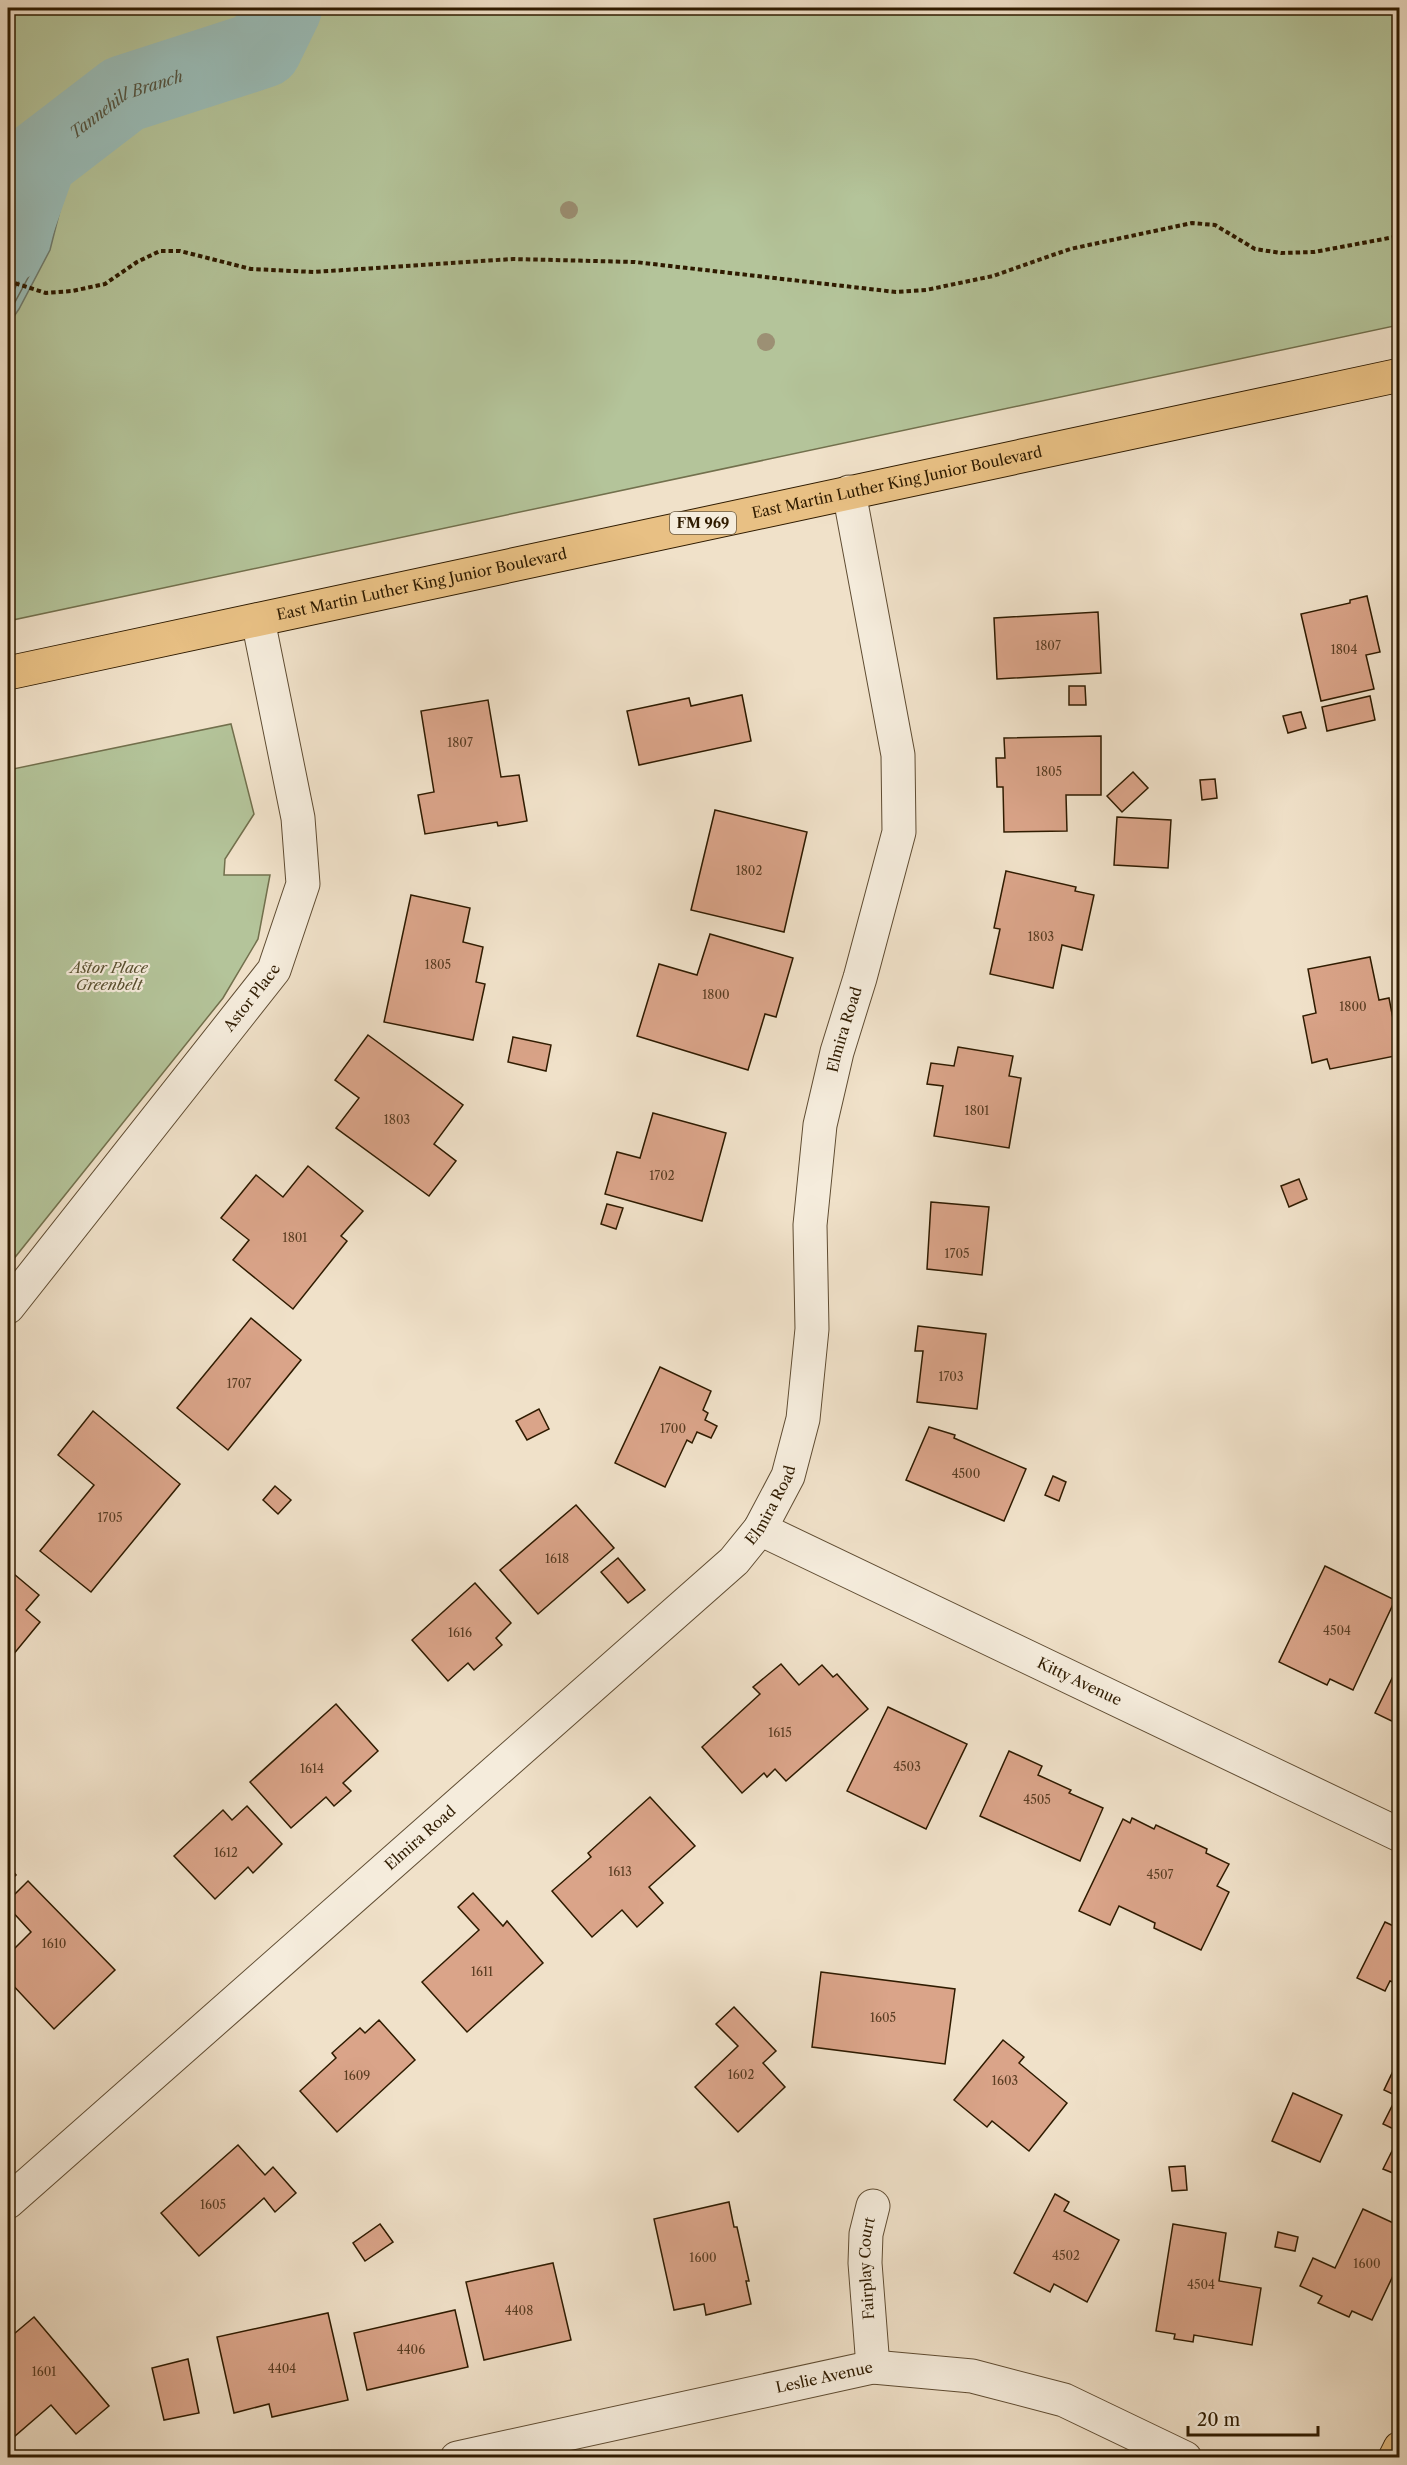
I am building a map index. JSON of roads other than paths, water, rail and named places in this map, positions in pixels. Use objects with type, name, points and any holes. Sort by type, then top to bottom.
[{"type":"main road","name":"East Martin Luther King Junior Boulevard","points":[[8,672],[1400,375]]},
{"type":"main road","points":[[1395,2457],[1400,2448]]},
{"type":"street","name":"Elmira Road","points":[[8,2202],[734,1561],[760,1529],[788,1476],[803,1419],[812,1329],[810,1225],[820,1125],[837,1052],[860,978],[899,832],[898,755],[849,492]]},
{"type":"street","name":"Astor Place","points":[[8,1307],[274,970],[303,884],[298,818],[258,620]]},
{"type":"street","name":"Kitty Avenue","points":[[760,1529],[1400,1834]]},
{"type":"street","name":"Fairplay Court","points":[[873,2206],[866,2234],[865,2263],[873,2367]]},
{"type":"street","name":"Leslie Avenue","points":[[457,2457],[873,2367],[972,2376],[1064,2400],[1185,2457]]},
{"type":"water","name":"Tannehill Branch","points":[[8,148],[69,175],[50,250],[8,325]]},
{"type":"waterway","name":"Tannehill Branch","points":[[8,244],[38,160],[124,94],[263,49],[283,8]]},
{"type":"park label","name":"Astor Place Greenbelt","points":[[109,976]]}]
